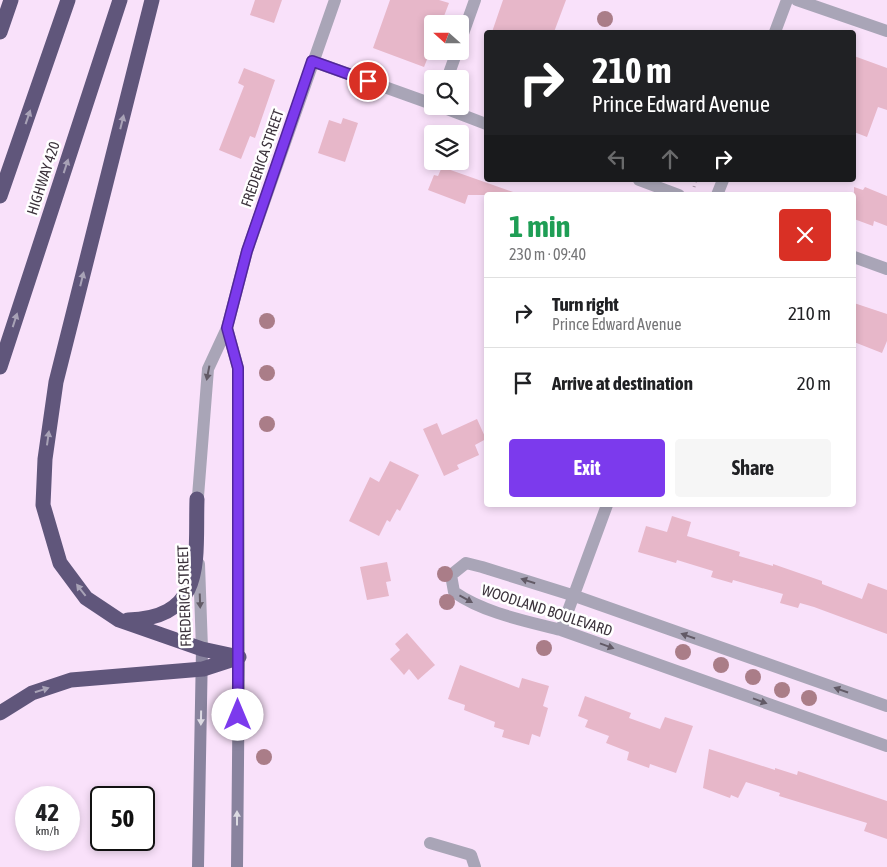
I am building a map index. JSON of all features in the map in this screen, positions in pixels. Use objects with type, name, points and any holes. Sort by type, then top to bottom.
[{"type":"highway","points":[[0,32],[11,0]]},
{"type":"highway","points":[[0,196],[68,0]]},
{"type":"highway","name":"HIGHWAY 420","points":[[0,366],[120,0]]},
{"type":"highway","points":[[152,0],[56,382],[45,459],[43,505],[60,563],[86,598],[119,620],[202,649],[239,658]]},
{"type":"highway","points":[[119,620],[153,618],[183,600],[191,586],[195,565],[197,500]]},
{"type":"highway","points":[[0,713],[32,693],[71,680],[202,669],[239,658]]},
{"type":"main road","name":"FREDERICA STREET","points":[[198,867],[202,649]]},
{"type":"main road","name":"FREDERICA STREET","points":[[237,867],[239,658]]},
{"type":"street","name":"FREDERICA STREET","points":[[202,649],[197,500],[208,369],[227,328],[247,251],[312,61],[335,0]]},
{"type":"street","points":[[469,17],[475,0]]},
{"type":"street","points":[[776,30],[786,0]]},
{"type":"street","points":[[797,0],[887,31]]},
{"type":"street","points":[[312,61],[424,101]]},
{"type":"street","points":[[462,115],[484,123]]},
{"type":"street","points":[[644,182],[671,192]]},
{"type":"street","points":[[856,258],[887,269]]},
{"type":"street","name":"FREDERICA STREET","points":[[227,328],[238,368],[239,658]]},
{"type":"street","points":[[561,630],[606,507]]},
{"type":"street","name":"WOODLAND BOULEVARD","points":[[887,706],[574,596],[466,563],[451,574],[454,592],[468,602],[561,630],[887,746]]},
{"type":"street","points":[[430,843],[471,855],[474,867]]},
{"type":"building","points":[[255,0],[282,0],[274,23],[250,15]]},
{"type":"building","points":[[390,0],[439,0],[449,3],[444,15],[424,15],[424,60],[427,60],[424,67],[373,48]]},
{"type":"building","points":[[503,0],[566,0],[555,30],[493,30]]},
{"type":"building","points":[[856,57],[887,68],[887,110],[878,107],[867,137],[856,133]]},
{"type":"building","points":[[244,68],[275,80],[255,138],[250,136],[241,159],[219,150],[244,86],[238,83]]},
{"type":"building","points":[[343,118],[358,123],[345,162],[318,153],[329,120],[341,124]]},
{"type":"building","points":[[441,170],[451,170],[513,192],[484,192],[484,195],[468,195],[465,204],[428,190],[434,175],[438,176]]},
{"type":"building","points":[[854,187],[863,190],[865,187],[887,196],[887,226],[874,221],[873,226],[856,220],[856,192],[854,192]]},
{"type":"building","points":[[856,304],[887,314],[887,341],[882,353],[856,343]]},
{"type":"building","points":[[477,419],[484,435],[484,440],[475,445],[479,455],[457,465],[459,469],[444,476],[423,429],[437,423],[442,435]]},
{"type":"building","points":[[390,461],[419,475],[400,511],[397,509],[390,522],[387,520],[379,536],[349,521],[370,477],[379,482]]},
{"type":"building","points":[[672,516],[691,522],[687,536],[740,552],[739,556],[773,566],[773,564],[822,581],[822,584],[862,599],[868,583],[887,590],[887,634],[814,607],[800,603],[798,608],[780,603],[783,594],[733,580],[732,583],[711,577],[713,571],[677,560],[676,563],[638,552],[646,526],[667,532]]},
{"type":"building","points":[[387,562],[391,581],[386,582],[389,596],[367,600],[360,567]]},
{"type":"building","points":[[407,633],[435,665],[418,680],[409,669],[404,675],[390,659],[400,650],[395,644]]},
{"type":"building","points":[[460,665],[519,688],[522,678],[549,686],[543,706],[548,708],[540,737],[532,734],[529,745],[502,737],[504,730],[494,727],[495,722],[464,710],[465,705],[448,699]]},
{"type":"building","points":[[585,696],[631,713],[629,718],[660,729],[665,717],[693,726],[676,773],[650,764],[649,768],[627,760],[629,752],[606,743],[609,736],[585,727],[588,720],[578,716]]},
{"type":"building","points":[[709,749],[775,770],[775,768],[797,775],[798,771],[887,801],[887,839],[864,831],[867,823],[779,796],[780,793],[746,782],[738,798],[731,795],[730,798],[703,788]]},
{"type":"route","points":[[238,715],[238,368],[227,328],[247,251],[312,61],[368,81]]}]
